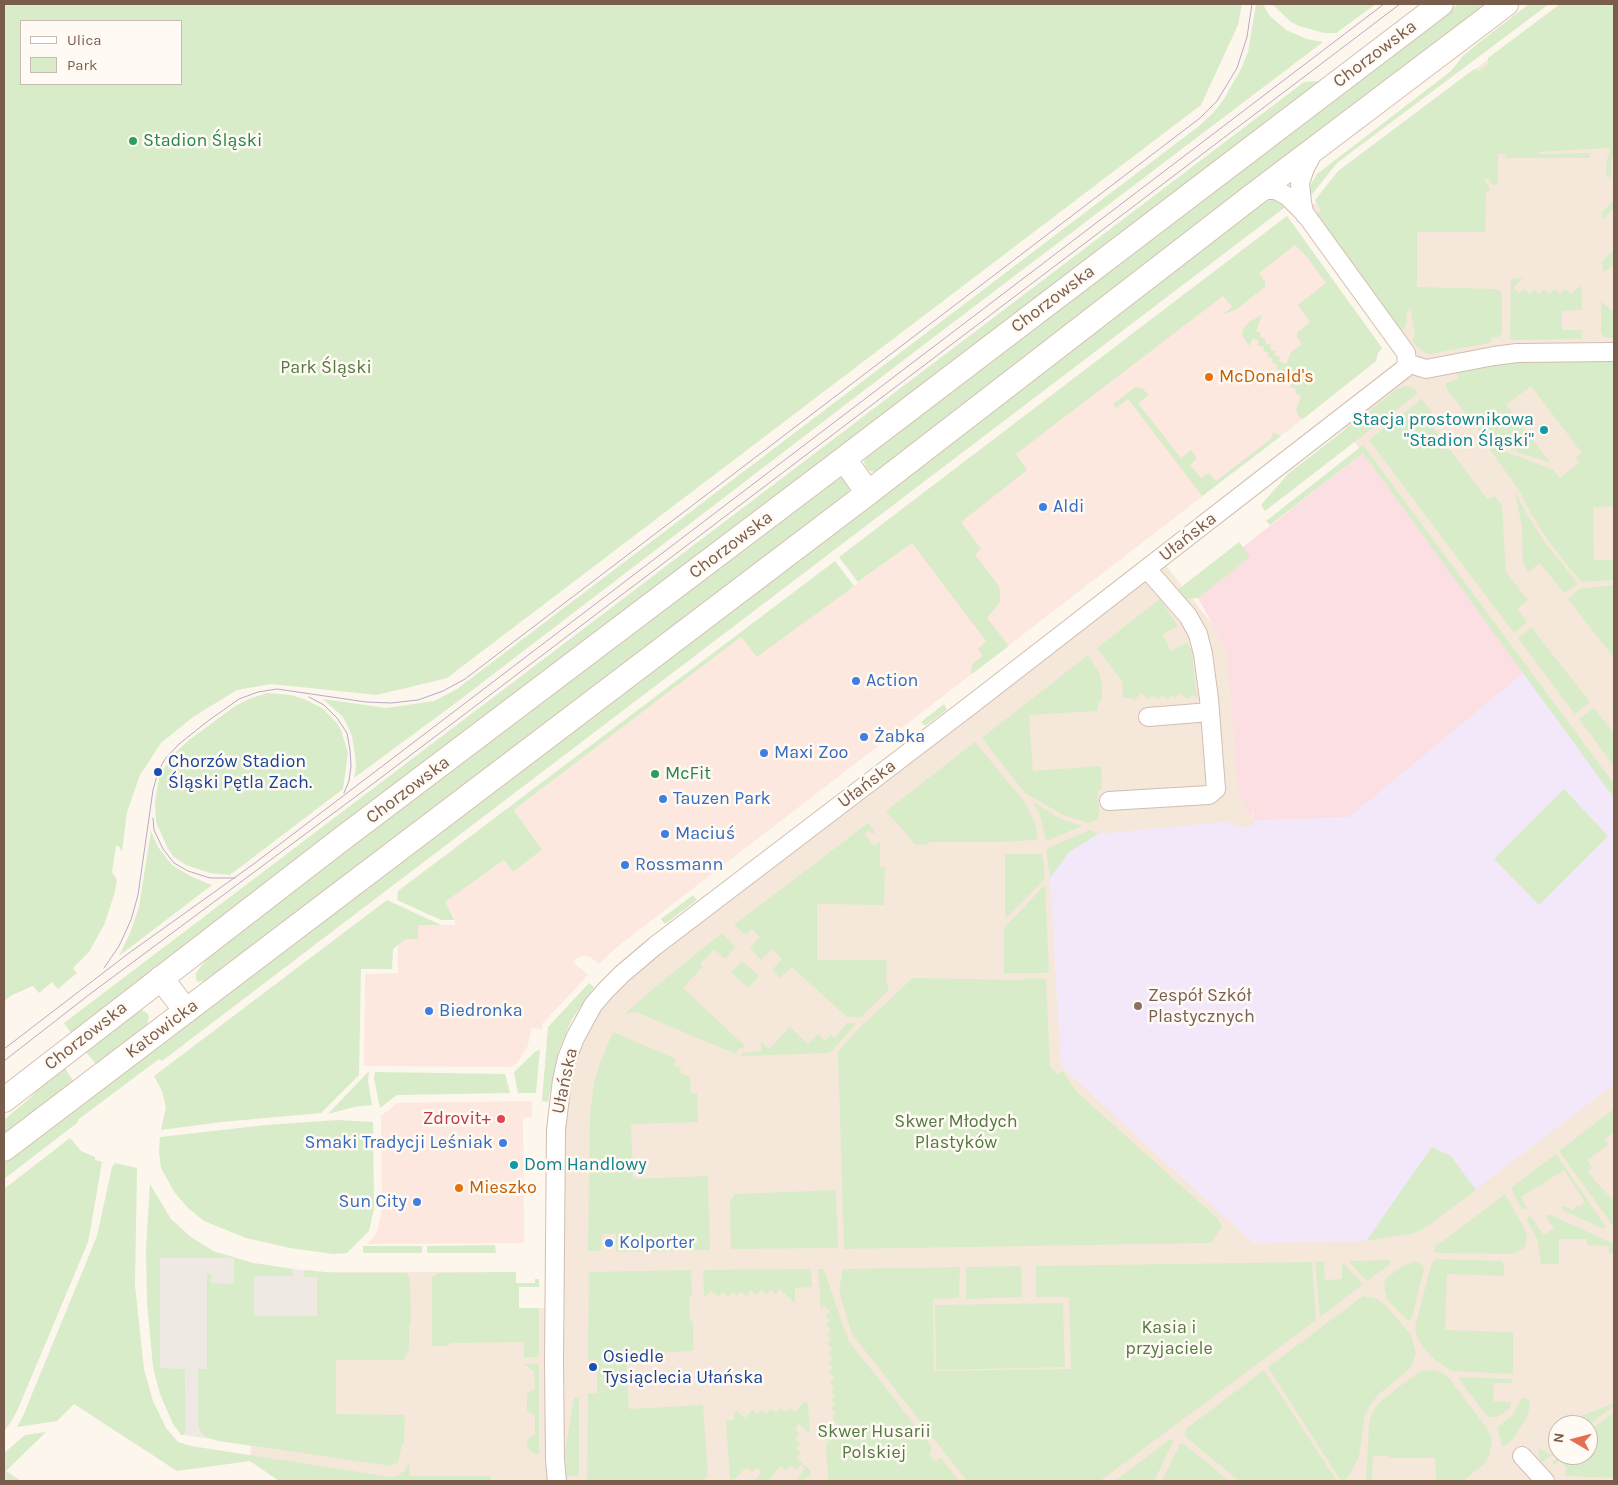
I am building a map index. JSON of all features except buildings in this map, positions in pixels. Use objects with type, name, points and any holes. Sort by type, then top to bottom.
[{"type":"main road","name":"Chorzowska","points":[[12,1093],[331,847],[1441,4]]},
{"type":"main road","points":[[844,459],[868,493],[1316,146],[1506,4]]},
{"type":"main road","name":"Katowicka","points":[[4,1150],[868,493]]},
{"type":"main road","points":[[161,978],[186,1011]]},
{"type":"street","points":[[1305,215],[1300,183],[1316,146]]},
{"type":"street","points":[[1256,193],[1276,190],[1286,196],[1305,215],[1406,353],[1407,363],[1426,369],[1517,353],[1614,352]]},
{"type":"street","name":"Ułańska","points":[[557,1481],[554,1362],[556,1130],[562,1080],[575,1038],[586,1017],[605,991],[655,946],[1147,569],[1392,379],[1404,369],[1407,363]]},
{"type":"street","points":[[1109,801],[1208,795],[1216,789],[1210,712],[1203,654],[1198,634],[1188,616],[1147,569]]},
{"type":"street","points":[[1148,717],[1210,712]]},
{"type":"street","points":[[1522,1456],[1545,1481]]},
{"type":"shaded area","points":[[1560,4],[1614,4],[1614,1481],[562,1481],[562,1125],[576,1050],[594,1014],[627,977],[1163,562],[1237,655],[1254,819],[1524,672],[1343,426],[1412,366],[1309,210],[1342,172]]},
{"type":"shaded area","points":[[1287,216],[1382,348],[1378,353],[1376,361],[617,947],[599,964],[590,957],[583,956],[577,958],[573,962],[588,975],[542,1024],[542,1030],[532,1028],[527,1048],[517,1063],[511,1067],[364,1066],[365,974],[398,973],[398,945],[418,925],[455,925],[455,917],[444,902],[504,860],[513,872],[542,850],[514,810],[741,637],[757,657],[912,543],[893,516]]},
{"type":"shaded area","points":[[1363,453],[1524,672],[1349,817],[1254,820],[1254,812],[1247,812],[1238,787],[1227,651],[1192,587]]},
{"type":"shaded area","points":[[1524,672],[1614,798],[1614,1084],[1429,1225],[1417,1232],[1366,1241],[1253,1243],[1061,1066],[1050,878],[1069,852],[1098,834],[1225,822],[1240,827],[1254,826],[1254,820],[1349,817]]},
{"type":"shaded area","points":[[532,1101],[532,1117],[523,1118],[524,1243],[367,1244],[377,1233],[382,1209],[381,1116],[397,1103]]},
{"type":"shaded area","points":[[160,1258],[235,1258],[253,1263],[316,1272],[316,1455],[184,1435],[186,1429],[185,1369],[160,1369]]},
{"type":"shaded area","points":[[316,1272],[516,1272],[516,1283],[519,1287],[519,1308],[548,1308],[552,1481],[281,1481],[250,1461],[251,1446],[316,1455]]},
{"type":"green space","name":"Park Śląski","points":[[4,4],[1242,4],[1238,25],[1201,105],[447,678],[377,695],[271,684],[237,690],[193,717],[161,743],[140,775],[127,812],[122,852],[119,846],[116,846],[112,872],[117,880],[114,895],[104,925],[89,952],[73,968],[77,973],[58,989],[52,982],[39,993],[33,986],[10,996],[4,1002]]},
{"type":"green space","points":[[1256,4],[1263,4],[1269,15],[1286,30],[1307,39],[1323,42],[453,705],[354,778],[356,768],[352,736],[343,717],[323,699],[386,708],[434,701],[457,689],[1199,126],[1224,99],[1241,69],[1248,52]]},
{"type":"green space","points":[[1272,4],[1376,4],[1336,33],[1324,33],[1291,22]]},
{"type":"green space","points":[[1458,4],[1488,4],[1245,188],[877,472],[869,471],[866,468],[864,462],[867,454]]},
{"type":"green space","points":[[1529,4],[1549,4],[1337,163],[1309,198],[1309,188],[1317,174],[1451,71],[1463,56]]},
{"type":"green space","points":[[1560,4],[1614,4],[1614,157],[1612,160],[1611,177],[1606,177],[1607,159],[1611,148],[1538,152],[1539,154],[1590,153],[1590,158],[1503,158],[1507,154],[1498,154],[1498,183],[1494,186],[1486,177],[1485,182],[1491,189],[1486,193],[1485,232],[1417,232],[1417,287],[1496,289],[1501,292],[1502,298],[1502,333],[1499,337],[1491,337],[1490,343],[1430,354],[1426,353],[1417,347],[1412,340],[1415,335],[1410,307],[1404,329],[1401,331],[1317,214],[1321,210],[1315,200],[1338,171],[1474,69],[1479,71],[1488,64],[1488,58]]},
{"type":"green space","points":[[1321,81],[71,1033],[64,1023],[1304,82]]},
{"type":"green space","points":[[1278,200],[1288,205],[162,1061],[159,1059],[79,1119],[77,1123],[4,1179],[4,1163],[1261,202]]},
{"type":"green space","points":[[1614,200],[1614,211],[1612,210],[1602,220],[1602,212]]},
{"type":"green space","points":[[1287,216],[1382,348],[1378,353],[1376,361],[1303,419],[1298,416],[1296,410],[1301,396],[1295,393],[1296,389],[1290,387],[1292,383],[1285,381],[1287,377],[1281,375],[1282,371],[1276,369],[1277,365],[1272,362],[1273,359],[1267,356],[1269,353],[1263,351],[1264,347],[1257,345],[1259,341],[1253,338],[1249,346],[1242,335],[1243,329],[1249,322],[1262,315],[1256,331],[1261,333],[1260,337],[1266,339],[1265,343],[1271,345],[1270,349],[1276,351],[1274,355],[1280,357],[1279,361],[1286,364],[1291,352],[1302,344],[1297,337],[1297,333],[1310,322],[1298,305],[1326,283],[1306,256],[1295,245],[1259,273],[1265,282],[1265,287],[1235,310],[1222,315],[1232,307],[1223,296],[1016,454],[1027,470],[961,522],[981,549],[975,555],[997,583],[1000,590],[1000,602],[987,618],[1009,646],[972,674],[972,664],[983,656],[978,649],[986,641],[912,543],[858,582],[839,557]]},
{"type":"green space","points":[[1614,249],[1614,264],[1603,273],[1602,262]]},
{"type":"green space","points":[[1523,278],[1513,288],[1519,293],[1524,289],[1529,294],[1534,289],[1539,294],[1544,289],[1550,294],[1554,289],[1560,294],[1565,289],[1571,294],[1581,285],[1582,310],[1562,311],[1562,330],[1582,330],[1581,339],[1510,340],[1511,279]]},
{"type":"green space","points":[[1601,301],[1614,313],[1614,338],[1604,337],[1601,333]]},
{"type":"green space","points":[[1512,361],[1614,361],[1614,506],[1593,507],[1594,560],[1614,560],[1614,580],[1581,582],[1547,539],[1520,492],[1487,445],[1552,469],[1560,478],[1579,463],[1576,458],[1582,453],[1531,386],[1506,405],[1550,462],[1525,455],[1484,437],[1446,388],[1446,383],[1458,379],[1456,371]]},
{"type":"green space","points":[[1405,386],[1414,389],[1418,393],[1265,511],[1261,505],[1289,473],[1396,390]]},
{"type":"green space","points":[[1135,387],[1142,388],[1149,395],[1138,403],[1181,458],[1191,450],[1197,458],[1190,465],[1201,478],[1209,473],[1216,481],[1272,438],[1273,432],[1281,436],[1202,496],[1128,399],[1116,408],[1113,404]]},
{"type":"green space","points":[[1422,399],[1435,417],[1432,426],[1487,499],[1495,496],[1502,506],[1506,572],[1528,600],[1517,609],[1527,622],[1514,633],[1369,440]]},
{"type":"green space","points":[[1363,445],[1614,784],[1614,798],[1363,453],[1270,525],[1266,521]]},
{"type":"green space","points":[[837,478],[842,478],[849,484],[850,488],[847,495],[207,980],[199,982],[196,980],[196,973],[211,953]]},
{"type":"green space","points":[[1515,492],[1544,541],[1578,584],[1564,593],[1540,563],[1528,572],[1523,563],[1522,527]]},
{"type":"green space","points":[[1239,542],[1250,557],[1198,598],[1184,599],[1175,592]]},
{"type":"green space","points":[[835,561],[854,586],[845,593],[757,657],[741,637],[514,810],[542,850],[513,872],[504,860],[445,902],[455,920],[441,920],[397,900],[398,891]]},
{"type":"green space","points":[[1614,585],[1614,658],[1568,599],[1579,589]]},
{"type":"green space","points":[[1160,599],[1178,626],[1162,634],[1171,651],[1187,642],[1192,652],[1197,699],[1192,694],[1188,699],[1180,693],[1176,698],[1172,695],[1168,699],[1162,695],[1158,700],[1153,695],[1149,699],[1141,693],[1133,702],[1133,698],[1123,698],[1122,681],[1097,648]]},
{"type":"green space","points":[[1531,627],[1590,702],[1575,714],[1518,638]]},
{"type":"green space","points":[[1088,655],[1099,672],[1102,687],[1102,699],[1098,703],[1097,711],[1029,715],[1033,771],[1101,766],[1102,789],[1098,790],[1099,816],[1098,819],[1089,823],[1063,815],[1025,793],[982,738]]},
{"type":"green space","points":[[267,693],[291,695],[304,699],[322,708],[337,723],[348,753],[343,789],[230,875],[210,873],[186,865],[174,857],[168,849],[156,822],[155,802],[159,778],[176,752],[189,740],[235,706]]},
{"type":"green space","points":[[944,704],[947,710],[925,726],[921,722]]},
{"type":"green space","points":[[1594,708],[1614,733],[1614,766],[1579,719]]},
{"type":"green space","points":[[975,742],[1026,804],[1035,823],[1038,837],[1035,840],[1000,842],[930,842],[925,845],[915,844],[886,811]]},
{"type":"green space","points":[[1564,789],[1608,836],[1539,905],[1494,859]]},
{"type":"green space","points":[[1033,802],[1061,819],[1082,826],[1047,841],[1040,815]]},
{"type":"green space","points":[[868,823],[875,832],[873,834],[869,830],[864,834],[874,846],[880,841],[880,867],[885,867],[884,905],[817,904],[817,960],[887,960],[886,979],[889,990],[861,1017],[847,1017],[792,967],[780,978],[772,970],[782,959],[772,949],[761,960],[750,947],[760,937],[752,929],[746,935],[734,925]]},
{"type":"green space","points":[[1089,830],[1098,834],[1069,852],[1050,878],[1046,849]]},
{"type":"green space","points":[[151,831],[158,847],[172,865],[192,877],[212,885],[119,956],[139,907]]},
{"type":"green space","points":[[1005,854],[1042,854],[1045,879],[1005,919]]},
{"type":"green space","points":[[1045,885],[1049,970],[1046,973],[1004,973],[1004,928]]},
{"type":"green space","points":[[693,895],[697,900],[665,924],[661,919]]},
{"type":"green space","points":[[387,900],[441,925],[418,925],[418,939],[406,939],[393,949],[392,969],[361,969],[359,1075],[321,1113],[221,1122],[161,1130],[166,1107],[162,1091],[154,1076]]},
{"type":"green space","points":[[722,933],[735,947],[725,959],[714,949],[700,964],[703,966],[683,988],[746,1047],[738,1049],[736,1054],[636,1012],[625,1014],[648,993]]},
{"type":"green space","points":[[742,961],[759,976],[748,988],[731,972]]},
{"type":"green space","name":"Skwer Młodych Plastyków","points":[[913,978],[1046,979],[1050,1067],[1059,1075],[1060,1072],[1064,1072],[1078,1093],[1218,1219],[1222,1227],[1211,1243],[844,1249],[838,1052],[858,1029]]},
{"type":"green space","points":[[589,983],[594,987],[572,1019],[558,1052],[548,1102],[542,1101],[548,1027]]},
{"type":"green space","points":[[142,1010],[148,1014],[149,1018],[146,1027],[96,1064],[85,1051],[137,1011]]},
{"type":"green space","points":[[847,1023],[856,1023],[831,1052],[741,1056],[742,1053],[761,1051],[761,1041],[769,1049],[790,1027],[808,1044],[818,1034],[825,1041],[831,1035],[835,1038]]},
{"type":"green space","points":[[613,1032],[676,1059],[674,1066],[681,1068],[680,1073],[690,1077],[691,1093],[697,1093],[698,1122],[631,1124],[633,1179],[708,1176],[710,1250],[616,1252],[616,1234],[602,1234],[601,1251],[588,1251],[590,1114],[594,1082]]},
{"type":"green space","points":[[540,1050],[536,1093],[518,1093],[514,1072],[536,1051]]},
{"type":"green space","points":[[64,1067],[74,1082],[4,1135],[4,1120],[30,1098],[50,1077]]},
{"type":"green space","points":[[369,1071],[368,1081],[372,1105],[354,1107],[328,1114]]},
{"type":"green space","points":[[375,1072],[505,1074],[510,1093],[397,1095],[380,1108],[374,1078]]},
{"type":"green space","points":[[1614,1109],[1614,1132],[1605,1139],[1608,1145],[1587,1160],[1592,1167],[1588,1171],[1614,1201],[1614,1227],[1559,1151]]},
{"type":"green space","points":[[338,1120],[373,1122],[374,1209],[369,1231],[347,1253],[333,1254],[290,1248],[246,1238],[204,1221],[188,1208],[175,1193],[161,1168],[160,1137],[266,1125]]},
{"type":"green space","points":[[70,1138],[81,1151],[102,1162],[88,1242],[18,1409],[4,1431],[4,1189]]},
{"type":"green space","points":[[1432,1147],[1451,1156],[1476,1190],[1417,1232],[1366,1241]]},
{"type":"green space","points":[[1556,1154],[1606,1227],[1604,1229],[1562,1210],[1563,1206],[1574,1210],[1577,1205],[1581,1207],[1584,1201],[1564,1170],[1521,1197],[1527,1209],[1522,1209],[1512,1187]]},
{"type":"green space","points":[[115,1163],[137,1168],[135,1285],[144,1369],[153,1401],[166,1428],[178,1442],[191,1446],[391,1477],[405,1471],[409,1461],[410,1476],[491,1476],[491,1481],[279,1481],[250,1461],[177,1471],[74,1404],[57,1421],[17,1427],[97,1236],[112,1167]]},
{"type":"green space","points":[[150,1184],[171,1219],[191,1237],[213,1251],[253,1263],[292,1269],[293,1276],[254,1276],[254,1316],[317,1316],[317,1277],[304,1277],[305,1270],[335,1273],[407,1273],[410,1280],[411,1322],[409,1326],[409,1350],[404,1360],[336,1360],[336,1414],[405,1415],[404,1444],[402,1444],[398,1462],[391,1466],[218,1441],[205,1436],[200,1431],[198,1423],[198,1369],[207,1369],[207,1274],[211,1274],[211,1283],[234,1284],[234,1258],[160,1258],[160,1368],[185,1369],[186,1429],[184,1435],[181,1435],[173,1424],[160,1394],[153,1367],[147,1303],[146,1249]]},
{"type":"green space","points":[[836,1190],[838,1248],[731,1249],[730,1201],[735,1194]]},
{"type":"green space","points":[[1505,1194],[1527,1233],[1524,1248],[1509,1254],[1437,1253],[1434,1251],[1436,1245]]},
{"type":"green space","points":[[1530,1215],[1544,1236],[1554,1228],[1546,1218],[1548,1215],[1551,1215],[1614,1244],[1614,1253],[1609,1253],[1609,1246],[1587,1245],[1587,1239],[1559,1239],[1559,1264],[1541,1264],[1537,1239],[1527,1220]]},
{"type":"green space","points":[[495,1245],[496,1253],[427,1253],[427,1246]]},
{"type":"green space","points":[[363,1246],[422,1246],[422,1253],[363,1253]]},
{"type":"green space","points":[[1436,1259],[1502,1261],[1504,1276],[1447,1274],[1445,1330],[1513,1332],[1513,1374],[1452,1371],[1435,1360],[1422,1346],[1415,1327],[1432,1262]]},
{"type":"green space","points":[[1389,1260],[1390,1264],[1367,1281],[1348,1261]]},
{"type":"green space","points":[[1324,1261],[1325,1280],[1342,1279],[1342,1262],[1363,1284],[1320,1317],[1315,1262]]},
{"type":"green space","points":[[1414,1261],[1422,1265],[1424,1269],[1412,1317],[1409,1320],[1387,1299],[1384,1285],[1386,1278]]},
{"type":"green space","name":"Kasia i przyjaciele","points":[[1312,1262],[1316,1320],[1100,1481],[967,1481],[852,1334],[839,1291],[843,1269],[960,1267],[959,1298],[933,1299],[934,1371],[1071,1369],[1069,1297],[1036,1297],[1036,1266]]},
{"type":"green space","points":[[1021,1266],[1022,1297],[966,1299],[966,1267]]},
{"type":"green space","points":[[811,1269],[812,1287],[795,1288],[795,1303],[780,1289],[776,1294],[771,1290],[766,1295],[761,1290],[756,1295],[751,1290],[746,1296],[741,1291],[737,1296],[733,1292],[728,1297],[723,1292],[719,1297],[711,1291],[704,1298],[703,1270]]},
{"type":"green space","name":"Skwer Husarii Polskiej","points":[[818,1269],[824,1269],[848,1340],[932,1447],[929,1454],[934,1461],[941,1458],[959,1481],[828,1481],[826,1445],[834,1435],[828,1435],[837,1423],[832,1418],[836,1413],[831,1409],[835,1404],[831,1400],[835,1396],[831,1391],[834,1387],[830,1382],[834,1377],[829,1372],[833,1368],[828,1363],[833,1359],[828,1354],[832,1349],[827,1344],[831,1339],[827,1335],[831,1330],[826,1325],[830,1320],[825,1316],[830,1311],[824,1306],[821,1310]]},
{"type":"green space","points":[[691,1270],[692,1296],[689,1296],[690,1321],[693,1321],[693,1351],[626,1354],[629,1409],[703,1405],[708,1476],[704,1480],[684,1481],[587,1481],[588,1393],[597,1393],[597,1360],[588,1360],[589,1272]]},
{"type":"green space","points":[[516,1272],[516,1283],[535,1283],[535,1279],[539,1279],[539,1287],[519,1287],[519,1308],[539,1308],[539,1357],[524,1357],[524,1342],[451,1343],[448,1346],[432,1346],[432,1278],[438,1273]]},
{"type":"green space","points":[[1363,1296],[1377,1299],[1385,1305],[1411,1335],[1416,1353],[1412,1365],[1407,1371],[1378,1395],[1369,1406],[1365,1415],[1359,1457],[1348,1477],[1342,1480],[1268,1367]]},
{"type":"green space","points":[[1063,1303],[1065,1367],[936,1370],[935,1305]]},
{"type":"green space","points":[[524,1364],[539,1364],[539,1454],[533,1453],[527,1447],[527,1440],[535,1434],[535,1416],[527,1411],[527,1393],[535,1389],[534,1371]]},
{"type":"green space","points":[[1264,1370],[1337,1481],[1239,1481],[1185,1435],[1187,1428]]},
{"type":"green space","points":[[1434,1370],[1441,1372],[1449,1378],[1489,1431],[1492,1440],[1489,1457],[1484,1464],[1463,1481],[1460,1479],[1456,1481],[1436,1481],[1435,1458],[1373,1456],[1372,1481],[1366,1481],[1369,1424],[1375,1408],[1382,1400],[1408,1380],[1422,1371]]},
{"type":"green space","points":[[1459,1377],[1512,1379],[1512,1383],[1494,1383],[1493,1401],[1511,1402],[1510,1407],[1501,1415],[1490,1417],[1485,1414]]},
{"type":"green space","points":[[579,1397],[579,1475],[567,1477],[565,1451],[574,1398]]},
{"type":"green space","points":[[1522,1398],[1528,1399],[1530,1405],[1527,1417],[1513,1439],[1505,1446],[1502,1446],[1497,1427],[1512,1416]]},
{"type":"green space","points":[[806,1400],[810,1434],[799,1424],[795,1429],[799,1434],[795,1439],[800,1443],[796,1448],[801,1453],[796,1458],[811,1471],[810,1475],[804,1479],[796,1480],[805,1469],[801,1464],[796,1470],[791,1465],[786,1470],[781,1466],[767,1481],[754,1481],[762,1472],[757,1467],[752,1472],[746,1467],[735,1479],[730,1480],[726,1421],[734,1420],[734,1414],[737,1411],[745,1418],[752,1410],[757,1414],[761,1410],[766,1414],[771,1409],[776,1413],[780,1408],[786,1412],[790,1408],[795,1412]]},
{"type":"green space","points":[[1614,1403],[1614,1406],[1598,1418],[1598,1415],[1584,1415]]},
{"type":"green space","points":[[1614,1412],[1614,1478],[1564,1476],[1567,1469],[1564,1465],[1598,1465],[1598,1424]]},
{"type":"green space","points":[[46,1432],[6,1471],[21,1481],[4,1481],[4,1453],[25,1435]]},
{"type":"green space","points":[[1170,1439],[1173,1442],[1154,1481],[1115,1481]]},
{"type":"green space","points":[[1180,1444],[1184,1444],[1229,1481],[1162,1481]]},
{"type":"green space","points":[[1539,1448],[1548,1453],[1548,1458],[1542,1462],[1538,1456]]},
{"type":"tram line","points":[[104,968],[119,946],[131,920],[138,895],[153,790],[158,772],[165,759],[179,744],[239,699],[258,692],[277,689],[366,702],[391,703],[418,700],[443,691],[465,679],[1200,118],[1217,101],[1237,68],[1247,37],[1252,4]]},
{"type":"tram line","points":[[4,1049],[129,953],[255,863],[1384,4]]},
{"type":"tram line","points":[[4,1061],[90,994],[370,786],[1400,4]]},
{"type":"tram line","points":[[309,697],[324,705],[337,718],[347,733],[351,766],[349,781],[344,793]]},
{"type":"tram line","points":[[153,818],[154,830],[163,849],[174,863],[188,871],[210,878],[235,878]]},
{"type":"place","name":"Stadion Śląski","points":[[133,141]]},
{"type":"place","name":"McDonald's","points":[[1209,377]]},
{"type":"place","name":"Stacja prostownikowa \"Stadion Śląski\"","points":[[1544,430]]},
{"type":"place","name":"Aldi","points":[[1043,507]]},
{"type":"place","name":"Action","points":[[856,681]]},
{"type":"place","name":"Żabka","points":[[864,737]]},
{"type":"place","name":"Maxi Zoo","points":[[764,753]]},
{"type":"place","name":"Chorzów Stadion Śląski Pętla Zach.","points":[[158,772]]},
{"type":"place","name":"McFit","points":[[655,774]]},
{"type":"place","name":"Tauzen Park","points":[[663,799]]},
{"type":"place","name":"Maciuś","points":[[665,834]]},
{"type":"place","name":"Rossmann","points":[[625,865]]},
{"type":"place","name":"Zespół Szkół Plastycznych","points":[[1138,1006]]},
{"type":"place","name":"Biedronka","points":[[429,1011]]},
{"type":"place","name":"Zdrovit+","points":[[501,1119]]},
{"type":"place","name":"Smaki Tradycji Leśniak","points":[[503,1143]]},
{"type":"place","name":"Dom Handlowy","points":[[514,1165]]},
{"type":"place","name":"Mieszko","points":[[459,1188]]},
{"type":"place","name":"Sun City","points":[[417,1202]]},
{"type":"place","name":"Kolporter","points":[[609,1243]]},
{"type":"place","name":"Osiedle Tysiąclecia Ułańska","points":[[593,1367]]}]
